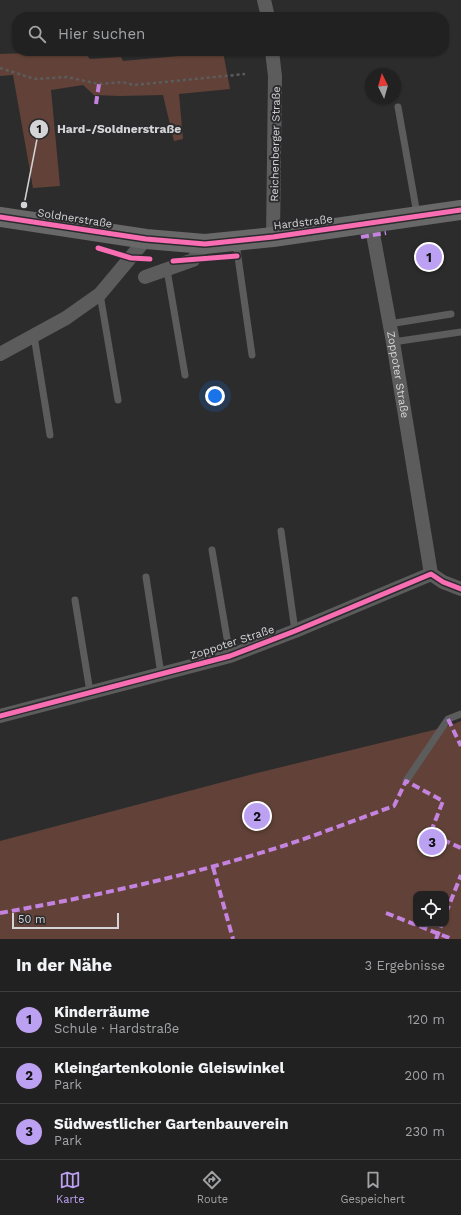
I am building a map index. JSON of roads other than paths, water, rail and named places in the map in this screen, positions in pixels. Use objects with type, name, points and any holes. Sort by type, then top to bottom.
[{"type":"street","points":[[264,0],[267,12]]},
{"type":"street","name":"Reichenberger Straße","points":[[273,56],[275,76],[273,237]]},
{"type":"street","name":"Hardstraße","points":[[146,239],[205,244],[371,224],[461,210]]},
{"type":"street","name":"Soldnerstraße","points":[[0,216],[146,239]]},
{"type":"street","name":"Zoppoter Straße","points":[[0,716],[230,656],[295,631],[431,574],[393,342],[371,224]]},
{"type":"street","points":[[0,354],[66,318],[100,294],[146,239]]},
{"type":"street","points":[[145,277],[194,260],[205,244]]},
{"type":"street","points":[[431,574],[443,582],[461,589]]},
{"type":"lane","points":[[398,107],[417,217]]},
{"type":"lane","points":[[235,241],[252,355]]},
{"type":"lane","points":[[167,270],[185,375]]},
{"type":"lane","points":[[100,294],[118,400]]},
{"type":"lane","points":[[389,324],[451,314]]},
{"type":"lane","points":[[393,342],[461,332]]},
{"type":"lane","points":[[34,336],[50,435]]},
{"type":"lane","points":[[281,531],[295,631]]},
{"type":"lane","points":[[212,550],[230,656]]},
{"type":"lane","points":[[146,577],[161,674]]},
{"type":"lane","points":[[75,600],[90,692]]},
{"type":"lane","points":[[406,782],[448,719],[461,714]]},
{"type":"place","name":"Hard-/Soldnerstraße","points":[[24,205]]},
{"type":"place","name":"Kinderräume","points":[[429,257]]},
{"type":"place","name":"Kleingartenkolonie Gleiswinkel","points":[[257,816]]},
{"type":"place","name":"Südwestlicher Gartenbauverein","points":[[432,842]]}]
